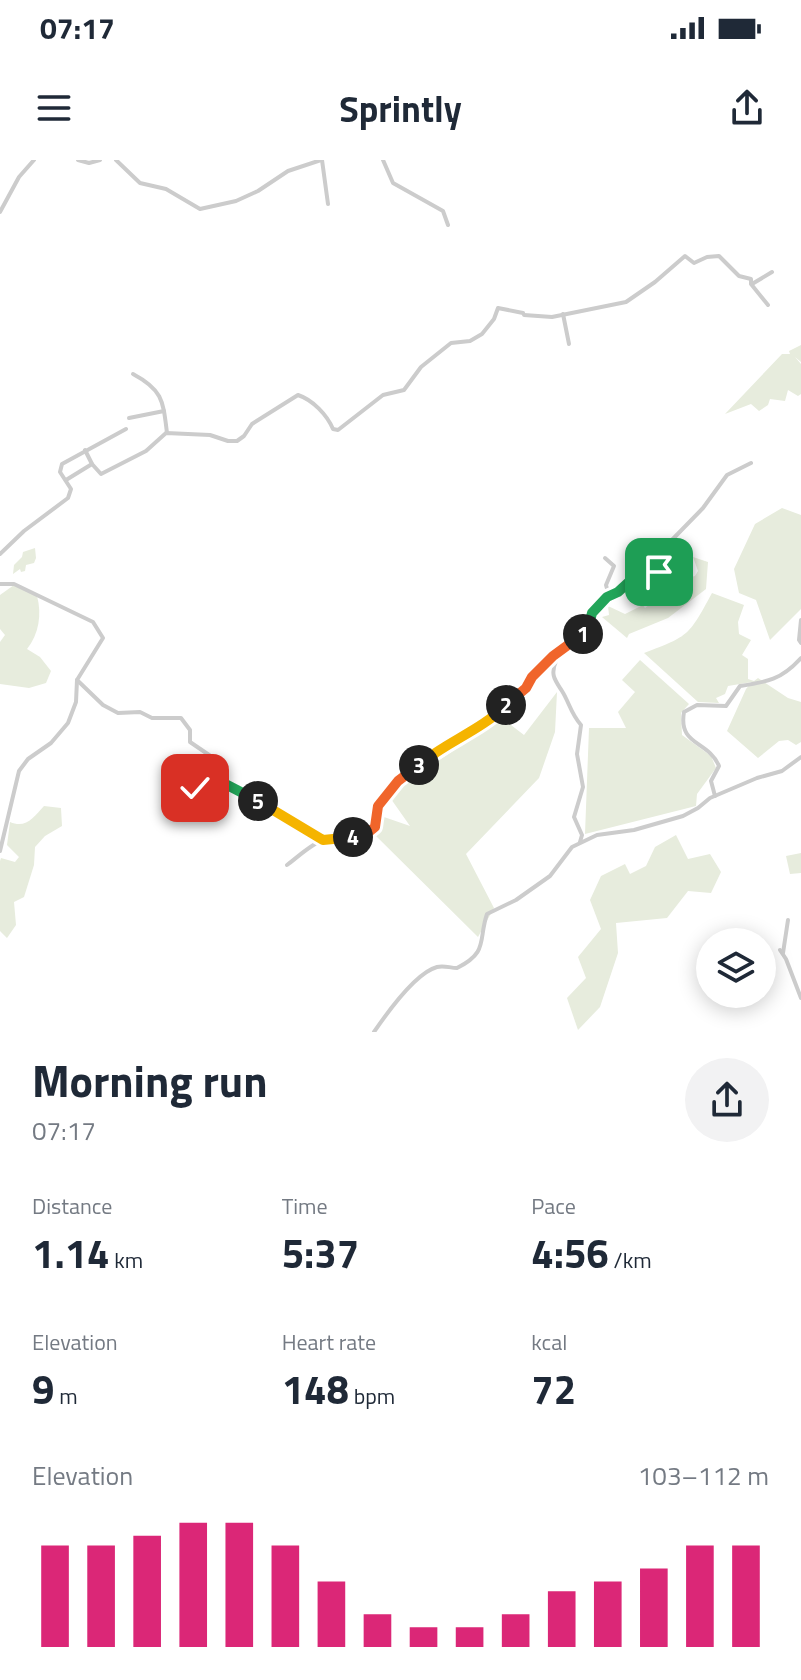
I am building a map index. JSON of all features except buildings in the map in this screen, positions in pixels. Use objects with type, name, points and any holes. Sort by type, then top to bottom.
[{"type":"street","points":[[0,212],[19,177],[34,160]]},
{"type":"street","points":[[78,160],[89,163],[100,160]]},
{"type":"street","points":[[116,160],[140,183],[166,189],[200,209],[236,201],[288,171],[322,160],[328,204]]},
{"type":"street","points":[[383,160],[393,183],[446,215],[448,225]]},
{"type":"street","points":[[85,450],[101,474],[146,451],[167,433],[210,435],[230,442],[237,441],[252,424],[298,395],[314,404],[328,418],[334,430],[338,430],[383,395],[404,390],[421,367],[451,343],[470,341],[483,333],[498,308],[552,317],[626,302],[653,284],[685,256],[694,263],[718,256],[739,276],[751,279],[768,305]]},
{"type":"street","points":[[752,284],[772,272]]},
{"type":"street","points":[[563,314],[569,344]]},
{"type":"street","points":[[133,374],[154,387],[163,401],[167,433]]},
{"type":"street","points":[[129,418],[164,411]]},
{"type":"street","points":[[0,554],[24,531],[68,498],[71,489],[60,472],[60,466],[126,429]]},
{"type":"street","points":[[287,865],[323,840],[364,836],[370,831],[377,823],[377,808],[398,781],[460,736],[494,717],[526,688],[532,677],[553,656],[586,631],[592,613],[609,596],[630,581],[647,579],[662,570],[671,559],[665,547],[705,507],[727,475],[751,463]]},
{"type":"street","points":[[66,480],[92,464]]},
{"type":"street","points":[[605,558],[614,566],[606,585],[609,596]]},
{"type":"street","points":[[0,584],[14,584],[94,624],[103,638],[77,680],[76,702],[68,723],[19,771],[0,851]]},
{"type":"street","points":[[801,620],[801,643]]},
{"type":"street","points":[[553,656],[556,661],[552,670],[554,681],[581,725],[577,747],[581,764],[578,772],[583,787],[574,817],[582,835],[580,844]]},
{"type":"street","points":[[715,796],[711,781],[719,766],[713,754],[694,742],[685,730],[684,712],[697,705],[726,706],[740,686],[772,682],[801,658]]},
{"type":"street","points":[[77,680],[103,705],[118,713],[140,712],[152,718],[182,719],[190,730],[190,742],[219,764],[207,779],[179,801],[178,817]]},
{"type":"street","points":[[374,1032],[395,1002],[428,971],[441,966],[457,968],[478,951],[489,911],[516,900],[550,876],[570,849],[597,835],[634,830],[683,816],[715,796],[782,771],[801,757]]},
{"type":"street","points":[[208,775],[247,794],[323,840]]},
{"type":"street","points":[[788,920],[781,952],[801,998]]},
{"type":"shaded area","points":[[801,345],[801,362],[795,357],[801,364],[801,394],[798,396],[788,390],[785,401],[770,399],[768,405],[759,411],[751,404],[725,414],[782,354],[790,354],[789,351]]},
{"type":"shaded area","points":[[782,508],[801,515],[801,609],[770,640],[756,600],[739,593],[734,569],[755,524]]},
{"type":"shaded area","points":[[35,548],[34,563],[26,565],[25,571],[21,572],[20,569],[13,574],[14,565],[23,552]]},
{"type":"shaded area","points":[[693,557],[708,562],[706,589],[668,618],[629,634],[627,638],[602,617],[609,615],[608,606],[625,614],[643,605],[645,608],[687,578],[695,576],[698,571]]},
{"type":"shaded area","points":[[14,585],[37,596],[38,624],[27,649],[40,657],[51,671],[46,683],[29,688],[0,684],[0,642],[5,635],[0,629],[0,595]]},
{"type":"shaded area","points":[[712,593],[744,605],[738,622],[739,634],[751,640],[742,655],[748,659],[748,679],[754,681],[758,678],[788,698],[801,702],[801,742],[796,745],[788,740],[779,741],[758,758],[727,731],[752,682],[728,686],[725,694],[716,698],[719,703],[698,702],[644,653],[687,632]]},
{"type":"shaded area","points":[[640,660],[689,704],[681,713],[682,735],[711,756],[716,768],[697,794],[696,806],[585,834],[589,728],[626,728],[618,712],[635,692],[622,680]]},
{"type":"shaded area","points":[[557,692],[555,732],[539,778],[466,854],[494,908],[478,937],[376,836],[384,817],[410,826],[391,799],[405,783],[502,718],[524,735]]},
{"type":"shaded area","points":[[44,806],[61,808],[62,826],[45,836],[35,847],[34,865],[24,897],[14,902],[16,925],[7,938],[0,931],[0,861],[1,858],[15,862],[19,857],[7,845],[10,822],[25,823]]},
{"type":"shaded area","points":[[676,835],[688,859],[710,854],[721,872],[711,893],[688,891],[667,918],[616,923],[618,953],[600,1007],[578,1030],[567,998],[586,978],[578,957],[601,929],[590,900],[601,876],[625,864],[630,874],[646,866],[655,847]]},
{"type":"shaded area","points":[[801,853],[801,873],[790,874],[786,856]]},
{"type":"route","points":[[195,788],[208,775],[247,794],[323,840],[364,836],[376,825],[377,808],[398,781],[460,736],[494,717],[526,688],[532,677],[558,651],[588,629],[592,613],[607,597],[630,581],[647,579],[659,572]]}]
